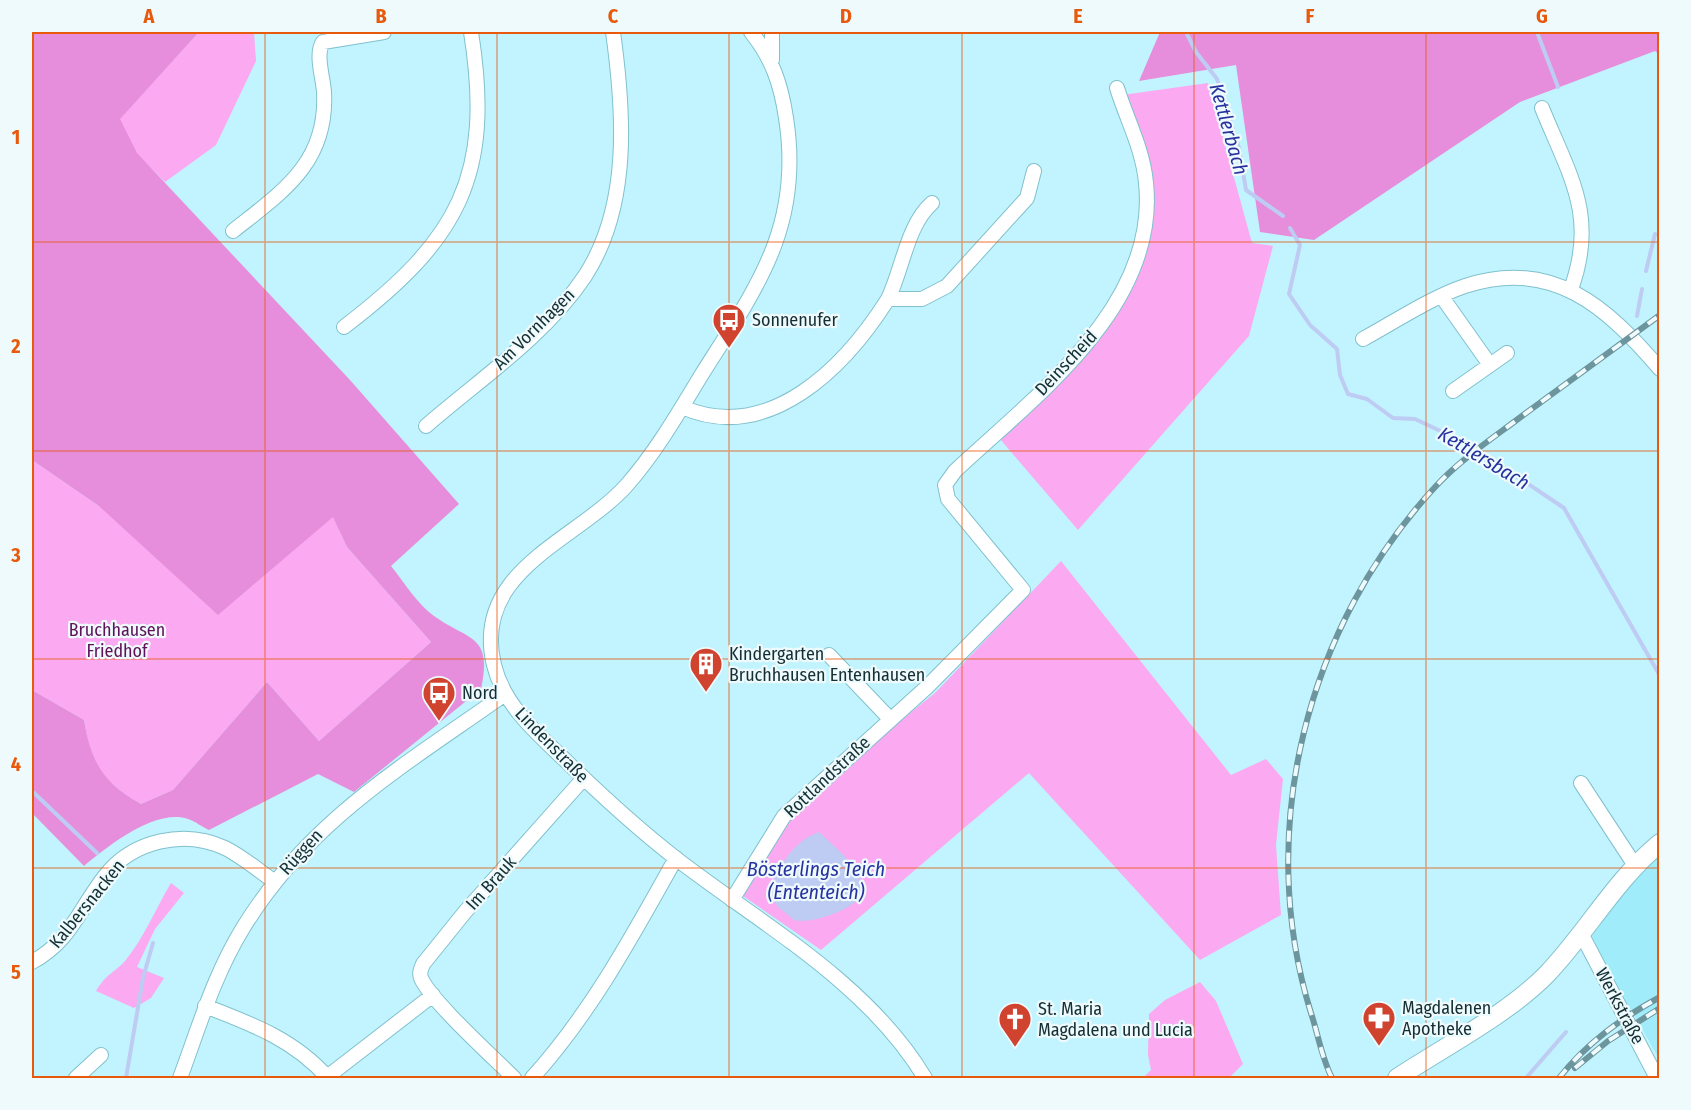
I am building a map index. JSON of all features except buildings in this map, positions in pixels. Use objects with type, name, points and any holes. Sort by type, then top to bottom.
[{"type":"street","points":[[232,231],[293,183],[311,153],[324,111],[319,49],[322,42],[384,32]]},
{"type":"street","points":[[344,327],[390,292],[422,260],[443,231],[459,201],[470,170],[478,129],[478,85],[471,32]]},
{"type":"street","name":"Am Vornhagen","points":[[426,426],[497,367],[550,317],[578,286],[597,254],[614,195],[621,151],[621,94],[613,32]]},
{"type":"street","points":[[751,32],[772,62]]},
{"type":"street","points":[[772,32],[772,62]]},
{"type":"street","name":"Lindenstraße","points":[[772,62],[786,114],[790,153],[786,213],[777,244],[758,282],[682,407],[646,460],[618,494],[540,554],[508,588],[497,609],[491,642],[495,668],[505,694],[530,726],[584,778],[676,858],[852,991],[914,1060],[925,1078]]},
{"type":"street","name":"Deinscheid","points":[[1023,590],[948,499],[945,485],[955,471],[1087,343],[1114,307],[1138,258],[1146,222],[1146,182],[1139,149],[1117,88]]},
{"type":"street","points":[[1542,108],[1582,210],[1583,250],[1571,289]]},
{"type":"street","points":[[888,299],[922,299],[947,286],[1027,198],[1034,171]]},
{"type":"street","points":[[682,407],[707,416],[733,418],[752,416],[779,407],[803,393],[864,331],[888,299],[898,278],[919,216],[932,203]]},
{"type":"street","points":[[1363,339],[1465,286],[1516,277],[1571,289],[1598,306],[1623,328],[1659,369]]},
{"type":"street","points":[[1442,297],[1490,365]]},
{"type":"street","points":[[1453,391],[1507,353]]},
{"type":"street","name":"Rottlandstraße","points":[[732,900],[784,816],[955,660],[1023,590]]},
{"type":"street","points":[[829,655],[890,719]]},
{"type":"street","name":"Rüggen","points":[[180,1078],[205,1006],[242,929],[274,882],[336,815],[505,694]]},
{"type":"street","name":"Im Brauk","points":[[514,1078],[433,995],[421,979],[423,964],[465,912],[584,778]]},
{"type":"street","points":[[1581,783],[1634,864]]},
{"type":"street","name":"Kalbersnacken","points":[[32,962],[51,950],[65,937],[116,863],[147,845],[182,839],[211,843],[234,853],[274,882]]},
{"type":"street","points":[[1397,1078],[1526,992],[1545,975],[1582,934],[1634,864],[1659,843]]},
{"type":"street","points":[[532,1078],[555,1053],[587,1009],[676,858]]},
{"type":"street","name":"Werkstraße","points":[[1582,934],[1657,1078]]},
{"type":"street","points":[[205,1006],[276,1035],[305,1055],[327,1078],[433,995]]},
{"type":"street","points":[[76,1078],[101,1055]]},
{"type":"shaded area","points":[[32,32],[199,32],[120,119],[137,153],[350,380],[459,504],[391,566],[422,606],[475,641],[484,657],[481,689],[354,792],[318,774],[209,830],[191,820],[175,817],[147,824],[118,840],[84,866],[32,813],[32,690],[84,720],[91,748],[101,770],[117,788],[141,804],[173,790],[267,682],[319,741],[431,642],[347,547],[333,517],[218,615],[99,506],[32,460]]},
{"type":"shaded area","points":[[1160,32],[1659,32],[1660,55],[1655,51],[1520,102],[1314,240],[1260,232],[1236,65],[1139,81]]},
{"type":"shaded area","points":[[1659,857],[1659,1059],[1631,1009],[1626,1008],[1592,936],[1636,874]]},
{"type":"green space","points":[[199,32],[254,32],[256,61],[216,145],[165,182],[136,153],[119,119]]},
{"type":"green space","points":[[1208,83],[1252,243],[1273,246],[1249,336],[1078,530],[994,432],[1096,327],[1123,285],[1139,243],[1140,169],[1115,96]]},
{"type":"green space","name":"Bruchhausen Friedhof","points":[[32,460],[99,506],[333,516],[347,547],[431,642],[319,741],[267,682],[173,790],[141,804],[117,788],[100,770],[90,749],[84,720],[32,690]]},
{"type":"green space","points":[[1061,561],[1231,775],[1266,759],[1283,779],[1276,845],[1281,915],[1200,960],[1029,773],[821,950],[743,896],[797,803],[935,693]]},
{"type":"green space","points":[[171,883],[184,893],[155,929],[137,967],[164,978],[151,998],[134,1008],[96,991],[132,952]]},
{"type":"green space","points":[[1200,982],[1216,1001],[1243,1064],[1229,1078],[1143,1078],[1151,1070],[1148,1055],[1149,1014],[1165,1000]]},
{"type":"water","name":"Bösterlings Teich (Ententeich)","points":[[819,832],[851,863],[863,886],[856,901],[848,907],[817,919],[794,920],[778,907],[769,894],[781,865],[787,857],[801,842]]},
{"type":"waterway","name":"Kettlerbach","points":[[1186,32],[1196,52],[1217,79],[1239,148],[1246,190],[1283,216]]},
{"type":"waterway","points":[[1537,32],[1558,87]]},
{"type":"waterway","name":"Kettlersbach","points":[[1290,228],[1300,245],[1289,294],[1310,325],[1337,349],[1340,375],[1348,394],[1367,399],[1393,418],[1415,419],[1470,445],[1564,508],[1660,676]]},
{"type":"waterway","points":[[1646,271],[1655,234]]},
{"type":"waterway","points":[[1637,316],[1642,289]]},
{"type":"waterway","points":[[32,791],[97,853]]},
{"type":"waterway","points":[[126,1078],[143,978],[153,943]]},
{"type":"waterway","name":"Kettlersbach","points":[[1526,1078],[1566,1032]]},
{"type":"railway","points":[[1332,1078],[1311,1013],[1295,944],[1288,873],[1291,802],[1304,733],[1325,666],[1354,601],[1391,541],[1436,486],[1478,449],[1660,315]]},
{"type":"railway","points":[[1559,1078],[1605,1033],[1660,997]]},
{"type":"railway","points":[[1575,1068],[1608,1041],[1660,1008]]},
{"type":"place","name":"Sonnenufer","points":[[729,349]]},
{"type":"place","name":"Kindergarten Bruchhausen Entenhausen","points":[[706,693]]},
{"type":"place","name":"Nord","points":[[439,722]]},
{"type":"place","name":"Magdalenen Apotheke","points":[[1379,1047]]},
{"type":"place","name":"St. Maria Magdalena und Lucia","points":[[1015,1048]]}]
